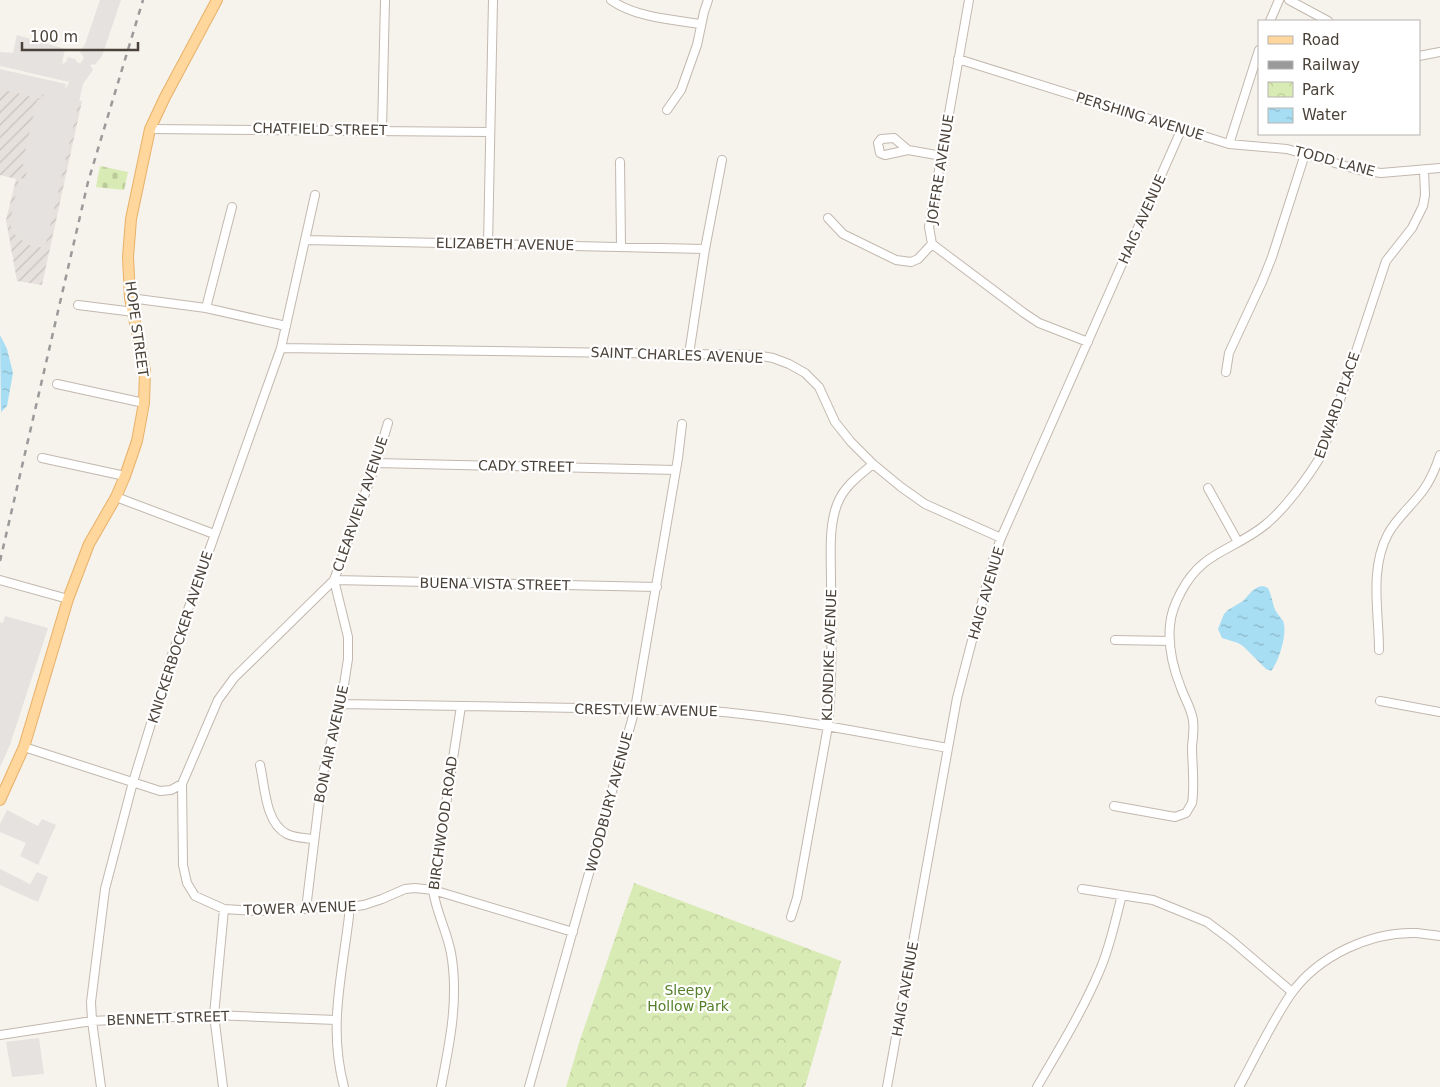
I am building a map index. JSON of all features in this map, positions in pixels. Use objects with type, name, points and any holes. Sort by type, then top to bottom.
[{"type":"main road","name":"HOPE STREET","points":[[0,800],[24,747],[68,599],[89,544],[116,497],[136,441],[144,402],[145,371],[130,298],[128,257],[131,219],[150,129],[217,0]]},
{"type":"street","points":[[382,130],[385,0]]},
{"type":"street","points":[[488,245],[493,0]]},
{"type":"street","points":[[611,0],[624,8],[641,13],[701,24]]},
{"type":"street","points":[[667,110],[682,90],[697,46],[708,0]]},
{"type":"street","name":"JOFFRE AVENUE","points":[[969,0],[930,227],[932,244],[1039,323],[1088,342]]},
{"type":"street","points":[[1270,20],[1279,0]]},
{"type":"street","points":[[1289,0],[1326,20]]},
{"type":"street","points":[[1420,56],[1440,52]]},
{"type":"street","points":[[1229,144],[1258,53]]},
{"type":"street","name":"PERSHING AVENUE","points":[[958,59],[1229,144]]},
{"type":"street","name":"HAIG AVENUE","points":[[888,1087],[957,698],[994,560],[1001,538],[1182,128]]},
{"type":"street","name":"CHATFIELD STREET","points":[[150,129],[490,132]]},
{"type":"street","name":"TODD LANE","points":[[1229,144],[1287,148],[1359,170],[1381,173],[1440,168]]},
{"type":"street","points":[[908,150],[942,156]]},
{"type":"street","points":[[1226,372],[1229,353],[1272,257],[1305,154]]},
{"type":"street","points":[[689,354],[705,248],[722,160]]},
{"type":"street","points":[[620,162],[620,246]]},
{"type":"street","name":"EDWARD PLACE","points":[[1114,806],[1175,817],[1186,813],[1192,804],[1193,721],[1175,670],[1170,641],[1170,624],[1173,608],[1189,577],[1198,567],[1211,557],[1253,534],[1279,512],[1322,454],[1386,261],[1412,228],[1423,206],[1425,195],[1424,170]]},
{"type":"street","name":"KNICKERBOCKER AVENUE","points":[[101,1087],[91,1002],[105,889],[134,782],[172,655],[281,348],[315,195]]},
{"type":"street","points":[[206,308],[232,207]]},
{"type":"street","points":[[828,218],[843,234],[896,260],[911,262],[918,259],[932,244]]},
{"type":"street","name":"ELIZABETH AVENUE","points":[[305,240],[705,248]]},
{"type":"street","points":[[130,298],[206,308],[286,326]]},
{"type":"street","points":[[78,305],[134,312]]},
{"type":"street","name":"SAINT CHARLES AVENUE","points":[[281,348],[755,355],[773,358],[789,364],[805,374],[819,387],[836,422],[851,442],[873,464],[901,487],[925,504],[1001,538]]},
{"type":"street","points":[[57,384],[144,402]]},
{"type":"street","name":"CLEARVIEW AVENUE","points":[[182,784],[218,700],[234,678],[334,580],[376,463],[388,423]]},
{"type":"street","name":"WOODBURY AVENUE","points":[[529,1087],[635,709],[657,587],[682,424]]},
{"type":"street","points":[[1379,650],[1375,592],[1381,553],[1387,535],[1396,521],[1423,490],[1434,472],[1440,455]]},
{"type":"street","points":[[42,458],[125,476]]},
{"type":"street","name":"CADY STREET","points":[[376,463],[676,470]]},
{"type":"street","name":"KLONDIKE AVENUE","points":[[792,917],[828,726],[833,523],[839,501],[851,482],[873,464]]},
{"type":"street","points":[[1208,488],[1238,542]]},
{"type":"street","points":[[116,497],[214,534]]},
{"type":"street","points":[[0,580],[68,599]]},
{"type":"street","name":"BUENA VISTA STREET","points":[[334,580],[657,587]]},
{"type":"street","name":"BON AIR AVENUE","points":[[306,909],[322,777],[340,704],[348,659],[348,638],[334,580]]},
{"type":"street","points":[[1115,640],[1170,641]]},
{"type":"street","points":[[1380,701],[1440,712]]},
{"type":"street","name":"CRESTVIEW AVENUE","points":[[340,704],[730,712],[776,717],[948,748]]},
{"type":"street","name":"BIRCHWOOD ROAD","points":[[442,1087],[452,1031],[455,997],[451,952],[432,890],[461,706]]},
{"type":"street","points":[[24,747],[160,790],[171,790],[182,784]]},
{"type":"street","points":[[260,765],[273,820],[279,828],[296,837],[314,839]]},
{"type":"street","name":"TOWER AVENUE","points":[[182,784],[182,865],[184,874],[195,896],[224,909],[256,911],[349,907],[364,905],[405,889],[432,890],[573,932]]},
{"type":"street","points":[[1082,889],[1153,900],[1207,922],[1292,992]]},
{"type":"street","points":[[1037,1087],[1081,1011],[1100,971],[1108,949],[1122,895]]},
{"type":"street","points":[[344,1087],[338,1065],[336,1020],[349,907]]},
{"type":"street","points":[[223,1087],[214,1015],[224,909]]},
{"type":"street","points":[[1239,1087],[1292,992],[1324,961],[1367,941],[1397,934],[1417,933],[1440,936]]},
{"type":"street","name":"BENNETT STREET","points":[[0,1035],[92,1021],[214,1015],[336,1020]]},
{"type":"shaded area","points":[[100,0],[121,0],[102,56],[95,65],[90,65],[93,70],[83,84],[45,248],[28,245],[13,233],[10,223],[19,178],[25,179],[28,166],[22,164],[37,100],[43,101],[45,95],[42,94],[41,99],[0,89],[0,69],[66,84],[65,90],[69,82],[0,66],[0,52],[13,53],[17,35],[65,49],[62,64],[66,62],[68,57],[81,63],[84,57],[80,52],[85,44]]},
{"type":"shaded area","points":[[0,84],[82,101],[42,285],[17,281],[6,220],[16,179],[0,175]]},
{"type":"shaded area","points":[[5,616],[48,628],[10,745],[0,767],[0,622],[3,623]]},
{"type":"shaded area","points":[[7,810],[38,826],[42,819],[56,825],[38,865],[20,856],[26,843],[0,832],[0,824]]},
{"type":"shaded area","points":[[0,869],[30,884],[37,872],[48,877],[38,902],[0,885]]},
{"type":"shaded area","points":[[39,1038],[44,1074],[12,1077],[6,1042]]},
{"type":"green space","points":[[100,166],[128,172],[124,190],[96,187]]},
{"type":"green space","name":"Sleepy Hollow Park","points":[[634,883],[841,961],[805,1087],[566,1087],[579,1043]]},
{"type":"water","points":[[0,335],[7,349],[13,373],[7,406],[1,412]]},
{"type":"water","points":[[1263,586],[1268,588],[1275,609],[1284,626],[1282,647],[1271,671],[1266,669],[1243,646],[1222,638],[1218,629],[1224,614],[1228,610],[1243,601],[1252,591]]},
{"type":"railway","points":[[0,561],[88,182],[143,0]]}]
